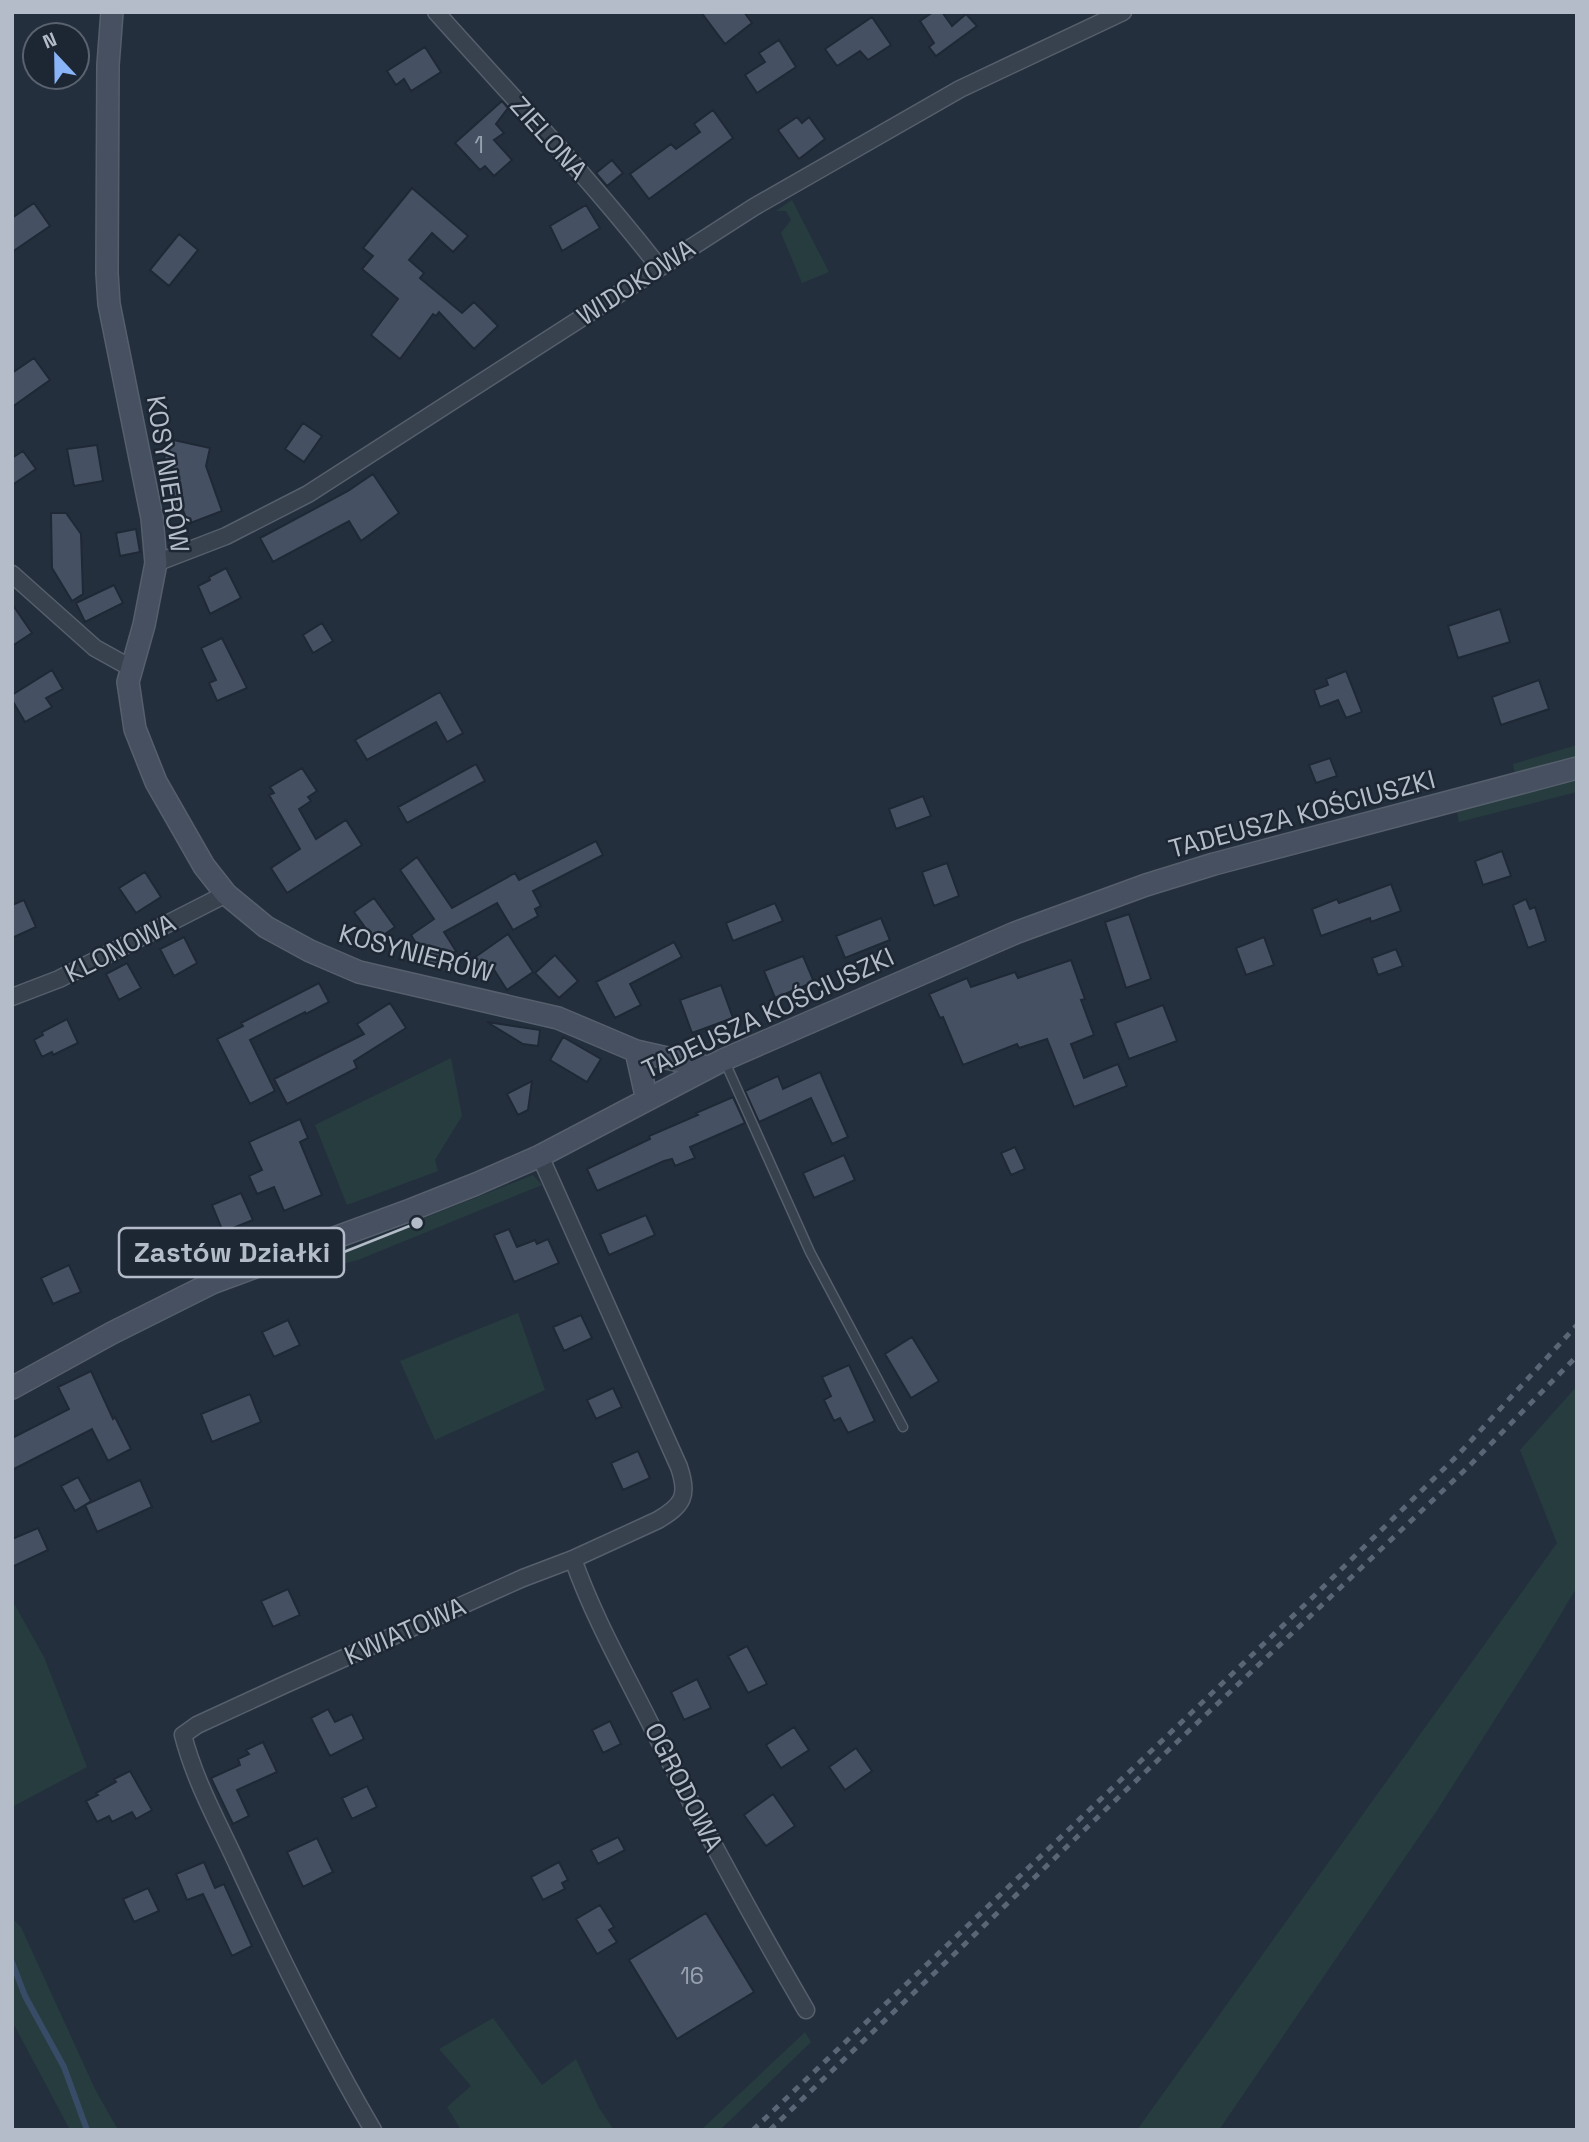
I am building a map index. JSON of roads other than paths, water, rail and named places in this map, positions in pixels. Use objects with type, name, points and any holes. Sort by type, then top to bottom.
[{"type":"street","name":"KOSYNIERÓW","points":[[112,12],[108,65],[108,304],[152,518],[156,563],[144,625],[128,682],[135,729],[156,782],[204,866],[226,894],[266,928],[359,972],[558,1018],[636,1051],[715,1064]]},
{"type":"street","name":"ZIELONA","points":[[436,12],[603,199],[659,267]]},
{"type":"street","name":"WIDOKOWA","points":[[156,563],[226,536],[308,494],[754,207],[960,89],[1123,12]]},
{"type":"street","points":[[12,574],[95,648],[131,668]]},
{"type":"street","name":"TADEUSZA KOŚCIUSZKI","points":[[12,1388],[159,1308],[212,1283],[413,1209],[540,1156],[715,1064],[1015,933],[1146,885],[1214,864],[1577,768]]},
{"type":"street","name":"KLONOWA","points":[[12,997],[59,979],[226,894]]},
{"type":"street","points":[[636,1051],[647,1100]]},
{"type":"street","name":"KWIATOWA","points":[[373,2130],[275,1945],[192,1769],[183,1735],[197,1725],[274,1690],[523,1578],[573,1559],[669,1513],[680,1503],[684,1485],[679,1467],[540,1156]]},
{"type":"street","name":"OGRODOWA","points":[[573,1559],[586,1597],[690,1801],[751,1917],[806,2010]]},
{"type":"lane","points":[[715,1064],[810,1252],[904,1427]]},
{"type":"waterway","points":[[12,1962],[25,1996],[64,2067],[87,2130]]},
{"type":"railway","points":[[753,2130],[1314,1596],[1457,1456],[1577,1325]]},
{"type":"railway","points":[[770,2130],[1469,1466],[1577,1356]]},
{"type":"place","name":"Zastów Działki","points":[[417,1223]]}]
